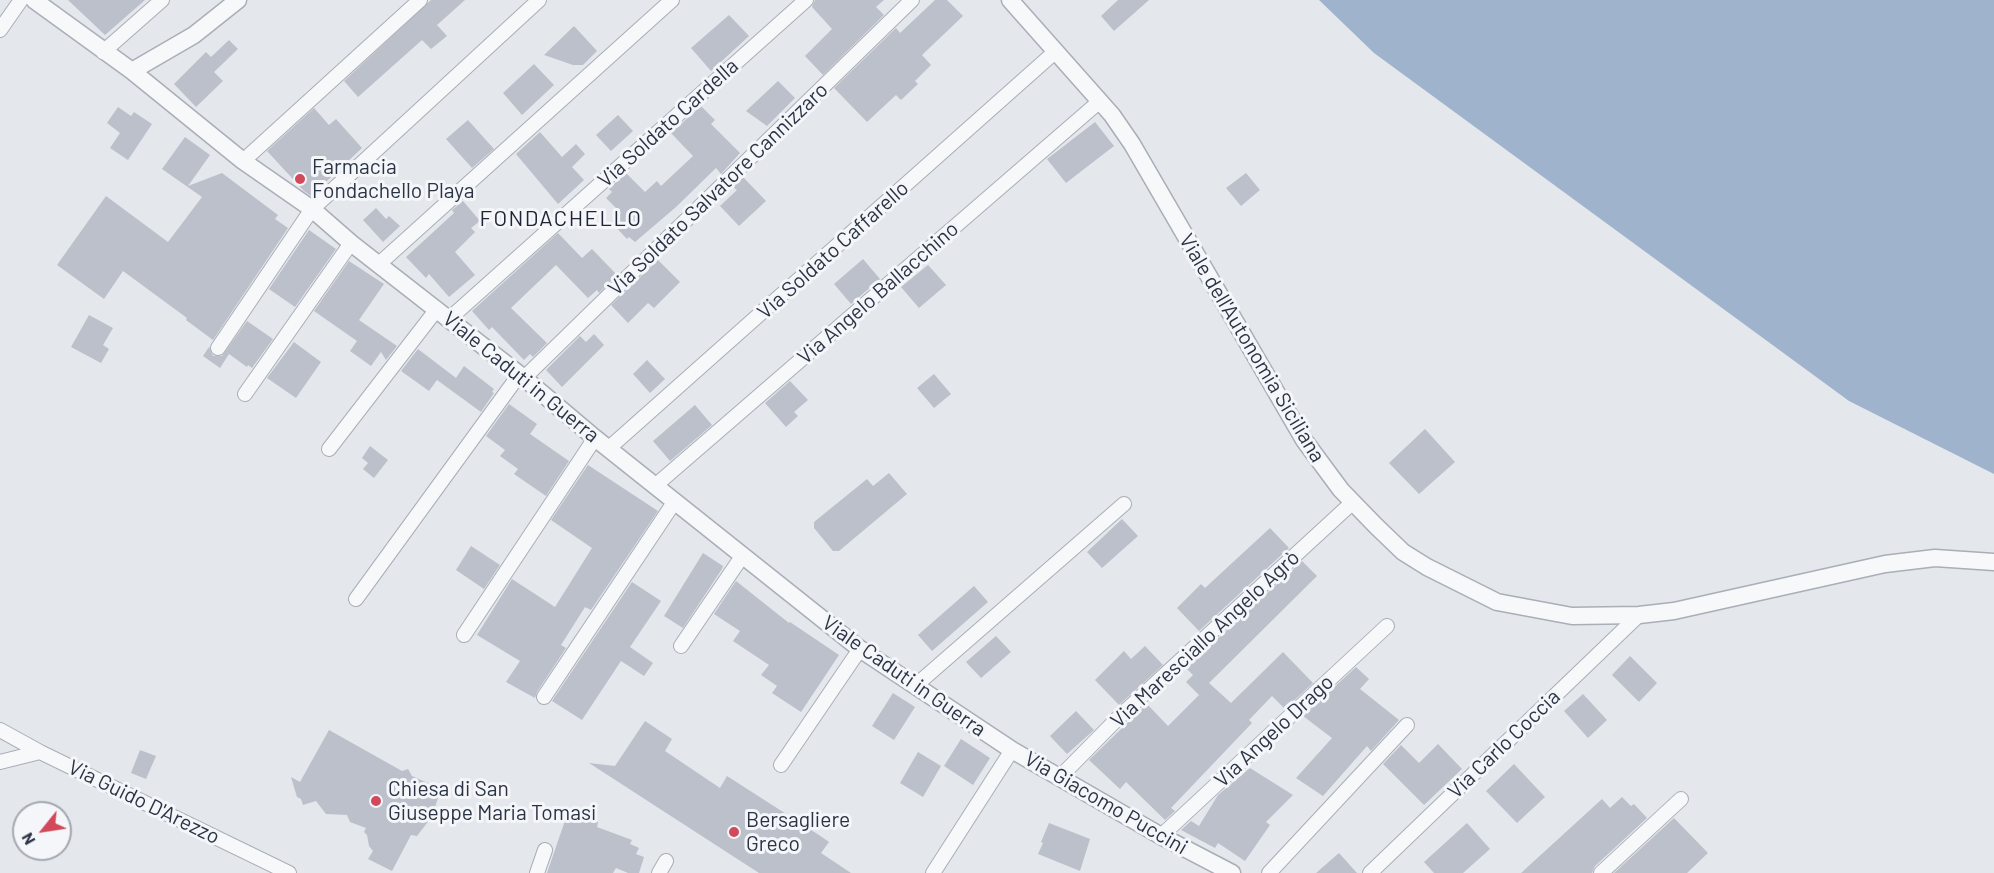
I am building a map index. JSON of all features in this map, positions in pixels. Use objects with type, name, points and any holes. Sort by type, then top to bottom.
[{"type":"street","points":[[0,30],[21,0]]},
{"type":"street","name":"Viale Caduti in Guerra","points":[[33,0],[132,71],[243,161],[312,209],[351,243],[522,376],[595,438],[860,650],[1012,750]]},
{"type":"street","points":[[103,52],[162,0]]},
{"type":"street","points":[[132,71],[194,35],[238,0]]},
{"type":"street","points":[[243,161],[420,0]]},
{"type":"street","points":[[218,348],[312,209],[539,0]]},
{"type":"street","points":[[379,264],[672,0]]},
{"type":"street","name":"Via Soldato Cardella","points":[[329,449],[443,314],[806,0]]},
{"type":"street","name":"Via Soldato Salvatore Cannizzaro","points":[[356,599],[522,376],[912,0]]},
{"type":"street","name":"Viale dell'Autonomia Siciliana","points":[[1010,0],[1100,101],[1132,144],[1304,440],[1353,502],[1403,552],[1427,567],[1497,602],[1572,616],[1638,615],[1674,611],[1885,564],[1935,558],[1994,562]]},
{"type":"street","name":"Via Soldato Caffarello","points":[[609,448],[1056,51]]},
{"type":"street","name":"Via Angelo Ballacchino","points":[[656,485],[1100,101]]},
{"type":"street","points":[[244,394],[351,243]]},
{"type":"street","points":[[464,635],[595,438]]},
{"type":"street","points":[[544,697],[675,501]]},
{"type":"street","name":"Via Maresciallo Angelo Agrò","points":[[1059,778],[1120,716],[1353,502]]},
{"type":"street","points":[[915,686],[1124,504]]},
{"type":"street","points":[[681,646],[743,555]]},
{"type":"street","name":"Via Carlo Coccia","points":[[1370,873],[1638,615]]},
{"type":"street","name":"Via Angelo Drago","points":[[1161,836],[1387,626]]},
{"type":"street","points":[[781,765],[860,650]]},
{"type":"street","points":[[1269,873],[1407,725]]},
{"type":"street","name":"Via Guido D'Arezzo","points":[[0,730],[40,752],[289,873]]},
{"type":"street","points":[[933,873],[1012,750]]},
{"type":"street","name":"Via Giacomo Puccini","points":[[1012,750],[1161,836],[1232,873]]},
{"type":"street","points":[[0,762],[40,752]]},
{"type":"street","points":[[1601,873],[1681,799]]},
{"type":"street","points":[[537,873],[545,850]]},
{"type":"water","points":[[1319,0],[1994,0],[1994,474],[1849,401],[1374,53]]},
{"type":"building","points":[[68,0],[145,0],[105,35]]},
{"type":"building","points":[[431,0],[465,0],[437,25],[447,36],[431,49],[422,40],[358,97],[344,81]]},
{"type":"building","points":[[815,0],[884,0],[876,7],[884,15],[823,75],[805,56],[832,29],[812,7]]},
{"type":"building","points":[[935,0],[947,0],[963,16],[922,55],[931,65],[915,81],[918,84],[901,100],[896,95],[867,122],[834,88],[896,28],[900,33]]},
{"type":"building","points":[[1118,0],[1149,0],[1114,31],[1101,16]]},
{"type":"building","points":[[729,15],[749,36],[711,71],[691,48]]},
{"type":"building","points":[[574,26],[597,51],[583,65],[573,65],[544,55]]},
{"type":"building","points":[[229,40],[238,49],[214,72],[223,81],[196,107],[174,84],[206,52],[211,57]]},
{"type":"building","points":[[534,64],[554,85],[522,115],[503,93]]},
{"type":"building","points":[[778,81],[795,98],[767,126],[746,111]]},
{"type":"building","points":[[701,106],[715,120],[711,124],[740,153],[721,174],[716,168],[676,207],[635,242],[629,237],[627,239],[611,222],[621,213],[606,198],[612,192],[609,189],[626,173],[645,192],[657,181],[661,186],[693,156],[671,133]]},
{"type":"building","points":[[118,107],[131,116],[134,112],[152,124],[128,160],[110,148],[120,133],[107,123]]},
{"type":"building","points":[[314,108],[329,125],[336,119],[362,148],[311,196],[267,151]]},
{"type":"building","points":[[618,115],[633,131],[611,151],[596,135]]},
{"type":"building","points":[[468,120],[494,149],[472,168],[446,139]]},
{"type":"building","points":[[1095,122],[1114,146],[1066,183],[1047,159]]},
{"type":"building","points":[[540,132],[562,157],[576,144],[585,154],[572,167],[584,180],[558,204],[516,154]]},
{"type":"building","points":[[185,137],[210,155],[188,186],[222,173],[278,215],[275,219],[288,228],[213,340],[123,271],[104,299],[57,265],[106,196],[168,242],[202,197],[162,169]]},
{"type":"building","points":[[1246,173],[1260,190],[1241,206],[1226,188]]},
{"type":"building","points":[[743,177],[766,201],[739,226],[720,206],[737,190],[733,187]]},
{"type":"building","points":[[463,201],[480,221],[471,228],[475,232],[455,252],[475,275],[449,297],[429,274],[426,278],[406,257],[454,213],[452,210]]},
{"type":"building","points":[[376,208],[386,219],[389,216],[400,226],[383,242],[363,220]]},
{"type":"building","points":[[309,230],[336,249],[295,307],[269,289]]},
{"type":"building","points":[[558,233],[582,258],[592,249],[617,275],[599,293],[597,290],[588,298],[556,265],[511,308],[547,343],[533,357],[530,354],[524,360],[492,327],[489,330],[472,311]]},
{"type":"building","points":[[863,259],[880,279],[851,304],[834,284]]},
{"type":"building","points":[[658,260],[680,282],[654,308],[648,303],[628,323],[611,305]]},
{"type":"building","points":[[349,261],[384,284],[359,320],[397,346],[386,360],[381,352],[371,366],[350,351],[357,341],[314,311]]},
{"type":"building","points":[[928,265],[946,285],[919,308],[901,287]]},
{"type":"building","points":[[89,315],[113,328],[103,345],[109,349],[101,363],[71,347]]},
{"type":"building","points":[[247,321],[273,339],[252,368],[229,354],[220,368],[203,356],[209,347],[213,356],[222,356]]},
{"type":"building","points":[[594,334],[604,345],[562,387],[546,370],[580,336],[586,342]]},
{"type":"building","points":[[294,342],[321,362],[296,398],[267,378]]},
{"type":"building","points":[[418,349],[456,378],[464,366],[494,389],[492,392],[494,393],[481,412],[437,380],[429,391],[401,371]]},
{"type":"building","points":[[647,360],[665,379],[650,393],[633,374]]},
{"type":"building","points":[[934,374],[951,394],[934,408],[917,388]]},
{"type":"building","points":[[790,381],[808,400],[794,412],[798,416],[786,427],[765,403]]},
{"type":"building","points":[[509,404],[537,424],[530,434],[569,461],[546,496],[514,474],[518,469],[500,456],[505,450],[486,436]]},
{"type":"building","points":[[695,405],[712,425],[670,461],[653,441]]},
{"type":"building","points":[[1425,429],[1455,462],[1419,494],[1389,463]]},
{"type":"building","points":[[370,446],[388,460],[374,478],[363,469],[368,463],[362,458]]},
{"type":"building","points":[[588,465],[658,511],[591,610],[585,607],[561,645],[566,648],[535,698],[506,682],[520,661],[477,635],[512,579],[555,607],[592,548],[551,520]]},
{"type":"building","points":[[889,473],[907,494],[839,551],[833,551],[814,528],[814,522],[867,479],[873,486]]},
{"type":"building","points":[[1122,519],[1138,536],[1102,568],[1087,552]]},
{"type":"building","points":[[1270,528],[1289,548],[1199,631],[1177,608],[1201,584],[1205,588]]},
{"type":"building","points":[[471,546],[500,565],[484,589],[456,570]]},
{"type":"building","points":[[703,553],[723,566],[683,628],[664,616]]},
{"type":"building","points":[[1302,561],[1317,576],[1209,683],[1231,703],[1283,652],[1313,683],[1285,709],[1272,696],[1249,720],[1252,723],[1171,808],[1175,811],[1165,820],[1126,782],[1120,789],[1089,760],[1147,704],[1168,726],[1199,695],[1186,682],[1193,675],[1186,668]]},
{"type":"building","points":[[736,581],[789,623],[839,655],[801,712],[772,693],[777,686],[761,675],[769,665],[733,641],[740,631],[714,614]]},
{"type":"building","points":[[632,582],[661,601],[630,647],[653,663],[644,676],[621,661],[582,720],[552,701]]},
{"type":"building","points":[[974,586],[988,602],[932,651],[918,635]]},
{"type":"building","points":[[996,636],[1011,652],[981,678],[966,662]]},
{"type":"building","points":[[1145,646],[1163,665],[1119,705],[1095,680],[1124,651],[1131,659]]},
{"type":"building","points":[[1630,656],[1657,683],[1639,702],[1612,675]]},
{"type":"building","points":[[1356,667],[1369,679],[1360,689],[1399,720],[1371,751],[1367,746],[1323,796],[1296,778],[1332,738],[1303,716]]},
{"type":"building","points":[[893,693],[915,707],[894,740],[872,726]]},
{"type":"building","points":[[1583,694],[1607,720],[1588,738],[1564,711]]},
{"type":"building","points":[[1076,711],[1094,730],[1067,754],[1050,736]]},
{"type":"building","points":[[645,721],[672,739],[665,751],[720,788],[727,776],[822,837],[829,842],[821,853],[851,873],[759,873],[589,763],[615,766]]},
{"type":"building","name":"Chiesa di San Giuseppe Maria Tomasi","points":[[329,730],[402,771],[408,769],[412,776],[441,789],[427,823],[417,836],[411,835],[392,871],[368,859],[373,851],[364,832],[366,828],[350,822],[347,815],[326,814],[316,801],[303,805],[301,799],[297,797],[291,777],[300,782]]},
{"type":"building","points":[[961,739],[990,758],[973,785],[944,766]]},
{"type":"building","points":[[1438,744],[1462,769],[1424,805],[1383,764],[1401,745],[1419,763]]},
{"type":"building","points":[[140,750],[156,756],[146,779],[131,773]]},
{"type":"building","points":[[918,752],[941,766],[923,797],[900,783]]},
{"type":"building","points":[[1514,764],[1545,797],[1517,823],[1486,791]]},
{"type":"building","points":[[1250,768],[1293,795],[1266,822],[1270,825],[1245,861],[1218,843],[1215,848],[1181,830],[1191,821],[1199,826],[1218,795]]},
{"type":"building","points":[[1622,797],[1631,806],[1634,804],[1647,818],[1595,866],[1592,873],[1521,873],[1602,799],[1610,808]]},
{"type":"building","points":[[569,809],[598,822],[597,827],[632,840],[630,844],[639,848],[636,854],[644,857],[639,873],[628,873],[616,868],[613,873],[547,873]]},
{"type":"building","points":[[1674,818],[1708,853],[1687,873],[1614,873]]},
{"type":"building","points":[[1049,823],[1090,839],[1080,871],[1038,854]]},
{"type":"building","points":[[1467,823],[1490,849],[1463,873],[1434,873],[1424,862]]},
{"type":"building","points":[[1339,853],[1357,873],[1316,873]]},
{"type":"place","name":"Farmacia Fondachello Playa","points":[[300,179]]},
{"type":"place","name":"Chiesa di San Giuseppe Maria Tomasi","points":[[376,801]]},
{"type":"place","name":"Bersagliere Greco","points":[[734,832]]},
{"type":"district","name":"FONDACHELLO","points":[[561,219]]}]
